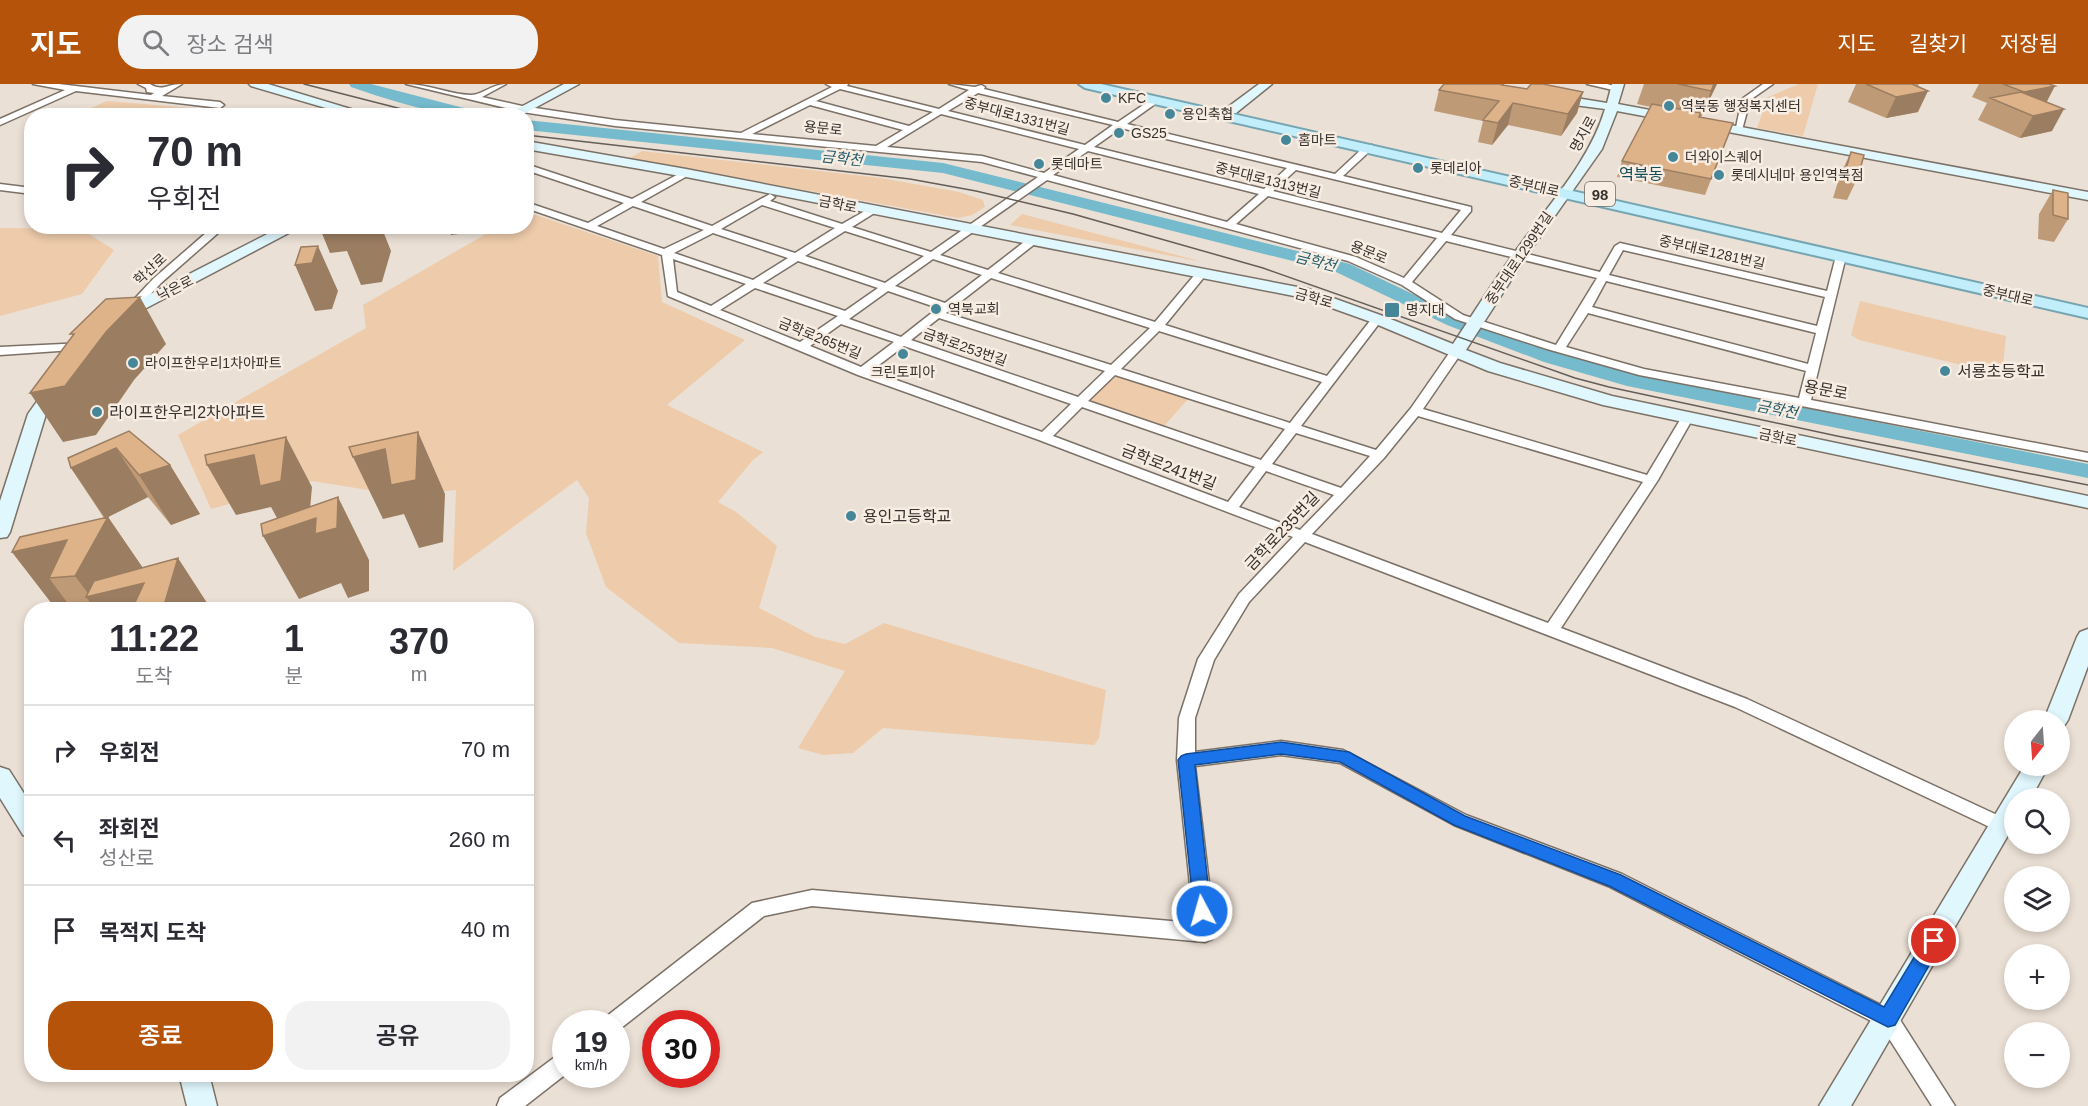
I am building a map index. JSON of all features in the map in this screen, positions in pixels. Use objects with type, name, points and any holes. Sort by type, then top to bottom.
[{"type":"main road","points":[[255,84],[340,108]]},
{"type":"main road","points":[[525,108],[573,84]]},
{"type":"main road","name":"중부대로","points":[[1085,84],[2088,303]]},
{"type":"main road","name":"중부대로","points":[[1113,84],[2088,312]]},
{"type":"main road","points":[[1232,110],[1266,84]]},
{"type":"main road","name":"명지로","points":[[1565,190],[1596,149],[1613,107],[1618,86]]},
{"type":"main road","points":[[1536,96],[1613,107],[2088,196]]},
{"type":"main road","name":"금학로","points":[[534,147],[686,173],[1308,294],[1549,384],[1687,418],[2088,502]]},
{"type":"main road","name":"중부대로1299번길","points":[[1458,349],[1565,190]]},
{"type":"main road","name":"낙은로","points":[[78,362],[129,311],[279,234]]},
{"type":"main road","points":[[0,532],[37,414],[63,376]]},
{"type":"main road","points":[[2060,710],[2088,637]]},
{"type":"main road","points":[[0,777],[24,815]]},
{"type":"main road","points":[[1834,1106],[2004,822]]},
{"type":"main road","points":[[196,1082],[202,1106]]},
{"type":"street","points":[[37,84],[220,105],[215,108]]},
{"type":"street","points":[[32,108],[85,84]]},
{"type":"street","points":[[142,84],[150,87],[150,90],[163,92]]},
{"type":"street","points":[[151,98],[178,84]]},
{"type":"street","name":"용문로","points":[[410,84],[503,108]]},
{"type":"street","points":[[472,99],[502,84]]},
{"type":"street","name":"중부대로1331번길","points":[[953,84],[1120,125]]},
{"type":"street","points":[[879,148],[987,84]]},
{"type":"street","points":[[1591,84],[1618,86]]},
{"type":"street","points":[[1738,130],[1746,99],[1769,84]]},
{"type":"street","points":[[743,135],[838,85]]},
{"type":"street","name":"중부대로1331번길","points":[[838,85],[1085,148]]},
{"type":"street","name":"중부대로1331번길","points":[[801,347],[1155,100]]},
{"type":"street","points":[[809,102],[910,129]]},
{"type":"street","points":[[0,122],[24,112]]},
{"type":"street","points":[[0,114],[14,116]]},
{"type":"street","name":"용문로","points":[[534,114],[982,159],[1352,260],[1406,283],[1459,316],[1559,349],[1643,372],[2088,457]]},
{"type":"street","name":"중부대로1313번길","points":[[1120,125],[1467,209],[1406,283]]},
{"type":"street","name":"중부대로1313번길","points":[[1337,177],[1369,147]]},
{"type":"street","name":"중부대로1313번길","points":[[1085,148],[1444,237]]},
{"type":"street","points":[[1227,227],[1294,167]]},
{"type":"street","points":[[534,170],[887,287],[941,310]]},
{"type":"street","points":[[590,226],[686,173]]},
{"type":"street","points":[[0,187],[24,190]]},
{"type":"street","points":[[667,252],[713,230],[776,192]]},
{"type":"street","points":[[762,202],[1330,381]]},
{"type":"street","name":"금학로253번길","points":[[534,208],[667,252],[901,341],[1080,402]]},
{"type":"street","points":[[712,310],[847,228],[872,210]]},
{"type":"street","name":"학산로","points":[[129,311],[157,281],[212,234]]},
{"type":"street","points":[[1444,237],[1822,331]]},
{"type":"street","name":"금학로265번길","points":[[667,252],[672,294],[862,372],[1032,241]]},
{"type":"street","name":"중부대로1281번길","points":[[1604,277],[1620,246],[1831,295]]},
{"type":"street","points":[[1804,402],[1841,256]]},
{"type":"street","points":[[862,372],[1044,437],[1157,327],[1201,274]]},
{"type":"street","points":[[1559,349],[1604,277]]},
{"type":"street","points":[[1585,309],[1811,369]]},
{"type":"street","name":"금학로253번길","points":[[941,310],[1022,341],[1113,370]]},
{"type":"street","name":"금학로241번길","points":[[1044,437],[1231,508],[1377,318]]},
{"type":"street","points":[[0,351],[100,340]]},
{"type":"street","name":"금학로235번길","points":[[630,1010],[759,909],[812,898],[1205,933],[1186,760],[1187,718],[1206,659],[1244,598],[1379,455],[1415,411],[1458,349]]},
{"type":"street","points":[[1113,370],[1379,455]]},
{"type":"street","name":"금학로241번길","points":[[1080,402],[1264,466]]},
{"type":"street","points":[[1415,411],[1651,480]]},
{"type":"street","points":[[1551,631],[1651,480],[1687,418]]},
{"type":"street","points":[[1264,466],[1343,493]]},
{"type":"street","points":[[1231,508],[1741,703],[2004,813]]},
{"type":"street","points":[[1186,760],[1281,748],[1343,757],[1460,820],[1615,880],[1888,1019],[1944,1106]]},
{"type":"street","points":[[508,1106],[552,1072]]},
{"type":"shaded area","points":[[1799,84],[1818,84],[1803,136],[1757,128],[1768,97]]},
{"type":"shaded area","points":[[107,101],[193,108],[91,108]]},
{"type":"shaded area","points":[[642,151],[881,178],[959,192],[983,200],[985,207],[972,215],[958,218],[630,158]]},
{"type":"shaded area","points":[[534,214],[658,256],[662,302],[745,340],[667,405],[763,452],[752,461],[718,502],[736,512],[777,546],[759,608],[815,637],[845,644],[884,623],[1106,690],[1099,738],[1094,745],[883,728],[853,753],[823,755],[798,748],[845,671],[772,648],[679,643],[606,587],[586,533],[589,498],[577,480],[453,571],[456,490],[400,495],[312,481],[211,509],[178,435],[366,328],[363,305],[486,234],[534,234]]},
{"type":"shaded area","points":[[1022,214],[1203,262],[1010,225]]},
{"type":"shaded area","points":[[0,228],[24,228],[24,234],[89,234],[114,250],[82,294],[0,316]]},
{"type":"shaded area","points":[[1860,301],[2006,336],[2002,375],[1859,340],[1851,335]]},
{"type":"shaded area","points":[[1114,374],[1189,398],[1164,426],[1088,401]]},
{"type":"building","points":[[1444,84],[1503,84],[1527,89],[1531,84],[1543,84],[1583,92],[1568,114],[1513,103],[1498,123],[1483,120],[1499,101],[1439,90]]},
{"type":"building","points":[[1678,84],[1714,84],[1711,91]]},
{"type":"building","points":[[1866,84],[1912,84],[1928,91],[1896,97]]},
{"type":"building","points":[[2003,84],[2049,84],[2055,86],[2024,92]]},
{"type":"building","points":[[2021,92],[2064,109],[2033,116],[1990,98]]},
{"type":"building","name":"더와이스퀘어","points":[[1652,104],[1701,113],[1699,117],[1733,123],[1711,179],[1622,161]]},
{"type":"building","points":[[1851,152],[1864,155],[1858,177],[1844,175]]},
{"type":"building","points":[[2053,190],[2068,193],[2068,219],[2053,215]]},
{"type":"building","points":[[318,246],[312,263],[295,265],[301,247]]},
{"type":"building","points":[[140,297],[106,332],[65,386],[30,393],[74,334],[70,334],[106,299]]},
{"type":"building","points":[[129,431],[170,465],[139,475],[116,448],[71,468],[68,458]]},
{"type":"building","points":[[418,432],[416,480],[391,485],[385,449],[353,457],[349,447]]},
{"type":"building","points":[[286,437],[281,481],[260,486],[254,455],[207,465],[205,455]]},
{"type":"building","points":[[338,497],[337,528],[315,534],[316,518],[263,536],[261,524]]},
{"type":"building","points":[[108,517],[75,576],[49,578],[67,540],[12,552],[20,537]]},
{"type":"building","points":[[178,558],[165,602],[135,602],[144,583],[86,597],[94,581]]},
{"type":"waterway","name":"금학천","points":[[356,84],[389,95],[443,108]]},
{"type":"waterway","name":"금학천","points":[[534,126],[943,168],[1343,268],[1454,321],[1552,357],[1635,381],[2088,471]]},
{"type":"tram line","points":[[304,84],[398,108]]},
{"type":"tram line","points":[[534,136],[910,179],[976,191],[1073,214],[1263,268],[1575,378],[1609,387],[1837,436],[2088,485]]},
{"type":"place","name":"KFC","points":[[1106,98]]},
{"type":"place","name":"역북동 행정복지센터","points":[[1669,106]]},
{"type":"place","name":"용인축협","points":[[1170,114]]},
{"type":"place","name":"GS25","points":[[1119,133]]},
{"type":"place","name":"홈마트","points":[[1286,140]]},
{"type":"place","name":"더와이스퀘어","points":[[1673,157]]},
{"type":"place","name":"롯데마트","points":[[1039,164]]},
{"type":"place","name":"롯데리아","points":[[1418,168]]},
{"type":"place","name":"롯데시네마 용인역북점","points":[[1719,175]]},
{"type":"place","name":"역북교회","points":[[936,309]]},
{"type":"place","name":"명지대","points":[[1392,310]]},
{"type":"place","name":"크린토피아","points":[[903,354]]},
{"type":"place","name":"라이프한우리1차아파트","points":[[133,363]]},
{"type":"place","name":"서룡초등학교","points":[[1945,371]]},
{"type":"place","name":"라이프한우리2차아파트","points":[[97,412]]},
{"type":"place","name":"용인고등학교","points":[[851,516]]},
{"type":"district","name":"역북동","points":[[1641,174]]},
{"type":"route","points":[[1202,911],[1186,760],[1281,748],[1343,757],[1460,820],[1615,880],[1888,1019],[1934,941]]}]
